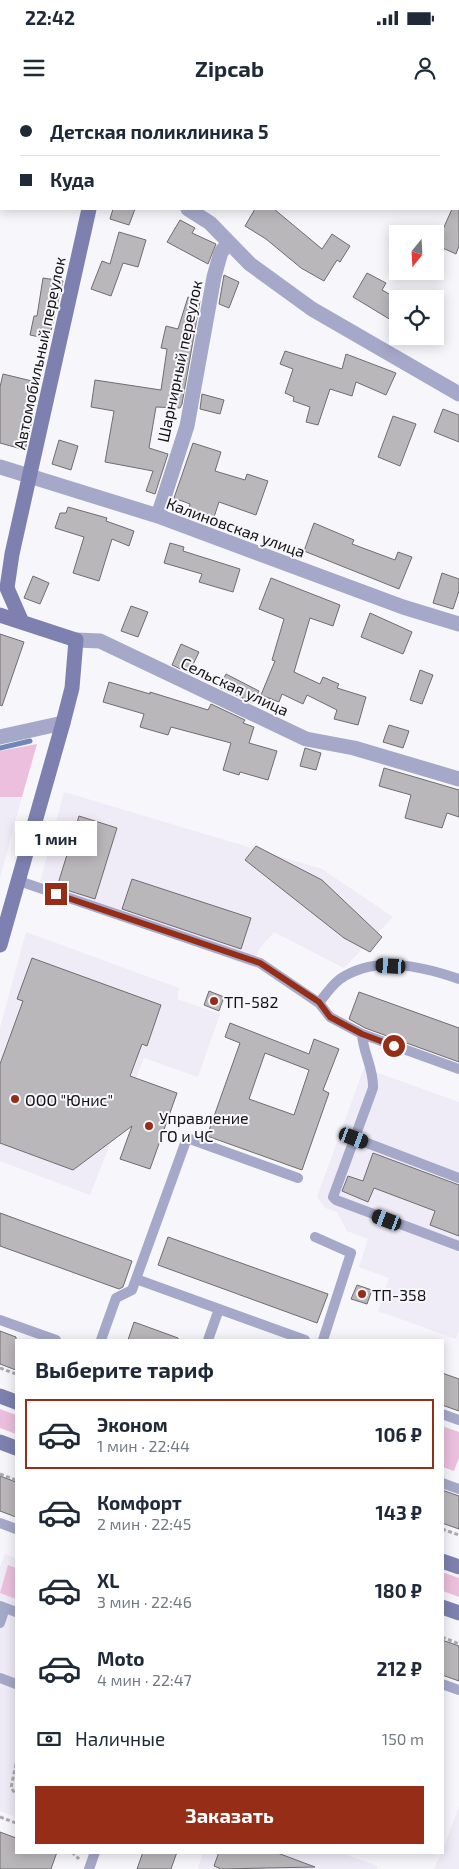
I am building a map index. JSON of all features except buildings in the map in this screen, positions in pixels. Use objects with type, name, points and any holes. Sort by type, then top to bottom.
[{"type":"street","name":"Автомобильный переулок","points":[[21,620],[7,588],[12,554],[89,210]]},
{"type":"street","points":[[190,210],[210,223],[250,264],[312,309],[459,394]]},
{"type":"street","name":"Шарнирный переулок","points":[[158,516],[187,426],[214,277],[221,252],[229,243]]},
{"type":"street","name":"Калиновская улица","points":[[0,467],[158,516],[403,607],[459,624]]},
{"type":"street","name":"Сельская улица","points":[[0,615],[21,620],[76,640],[100,641],[306,739],[354,748],[459,779]]},
{"type":"street","points":[[0,945],[72,688],[76,640]]},
{"type":"street","points":[[0,737],[63,724]]},
{"type":"street","points":[[0,1396],[15,1402]]},
{"type":"street","points":[[0,1442],[15,1448]]},
{"type":"street","points":[[444,1562],[459,1567]]},
{"type":"street","points":[[444,1608],[459,1613]]},
{"type":"lane","points":[[19,881],[260,963],[319,1002],[330,1017],[362,1034],[459,1069]]},
{"type":"lane","points":[[319,1002],[340,980],[375,965],[424,967],[459,979]]},
{"type":"lane","points":[[362,1034],[363,1046],[373,1079],[373,1088],[333,1193],[336,1200],[459,1246]]},
{"type":"lane","points":[[101,1339],[116,1298],[132,1290],[187,1138],[298,1178]]},
{"type":"lane","points":[[354,1138],[459,1178]]},
{"type":"lane","points":[[315,1236],[351,1253],[323,1339]]},
{"type":"lane","points":[[136,1279],[302,1339]]},
{"type":"lane","points":[[208,1339],[219,1309]]},
{"type":"lane","points":[[0,1320],[53,1339]]},
{"type":"lane","points":[[444,1415],[459,1420]]},
{"type":"lane","points":[[444,1484],[459,1489]]},
{"type":"lane","points":[[0,1523],[15,1529]]},
{"type":"lane","points":[[0,1623],[3,1607],[15,1612]]},
{"type":"lane","points":[[0,1678],[15,1684]]},
{"type":"lane","points":[[444,1685],[459,1690]]},
{"type":"lane","points":[[89,1869],[94,1854]]},
{"type":"path","points":[[0,1368],[15,1374]]},
{"type":"path","points":[[0,1474],[15,1480]]},
{"type":"path","points":[[444,1530],[459,1535]]},
{"type":"path","points":[[444,1639],[459,1644]]},
{"type":"path","points":[[15,1767],[10,1781],[11,1788],[15,1793]]},
{"type":"path","points":[[0,1817],[15,1823]]},
{"type":"shaded area","points":[[37,744],[22,797],[0,797],[0,751]]},
{"type":"shaded area","points":[[64,792],[322,869],[393,917],[344,968],[274,932],[259,949],[252,967],[39,886]]},
{"type":"shaded area","points":[[0,797],[22,797],[0,878]]},
{"type":"shaded area","points":[[26,932],[179,988],[177,999],[220,1014],[198,1077],[144,1058],[90,1195],[0,1161],[0,1028]]},
{"type":"shaded area","points":[[364,1068],[459,1102],[459,1330],[456,1339],[378,1311],[389,1278],[359,1267],[368,1239],[347,1231],[337,1212],[325,1208],[317,1197]]},
{"type":"shaded area","points":[[0,1409],[15,1415],[15,1434],[0,1428]]},
{"type":"shaded area","points":[[444,1427],[459,1432],[459,1458],[454,1471],[444,1467]]},
{"type":"shaded area","points":[[5,1554],[15,1558],[15,1817],[0,1811],[0,1567]]},
{"type":"shaded area","points":[[8,1565],[15,1568],[15,1599],[0,1593]]},
{"type":"shaded area","points":[[444,1573],[459,1578],[459,1597],[444,1591]]},
{"type":"shaded area","points":[[459,1807],[459,1869],[434,1869],[441,1854],[444,1854],[444,1847]]},
{"type":"shaded area","points":[[202,1854],[344,1854],[378,1866],[377,1869],[198,1869]]},
{"type":"waterway","points":[[0,748],[30,741]]},
{"type":"place","name":"ТП-582","points":[[214,1001]]},
{"type":"place","name":"ООО \"Юнис\"","points":[[15,1099]]},
{"type":"place","name":"Управление ГО и ЧС","points":[[149,1126]]},
{"type":"place","name":"ТП-358","points":[[362,1294]]},
{"type":"route","points":[[56,894],[260,963],[319,1002],[330,1017],[362,1034],[394,1046]]}]
